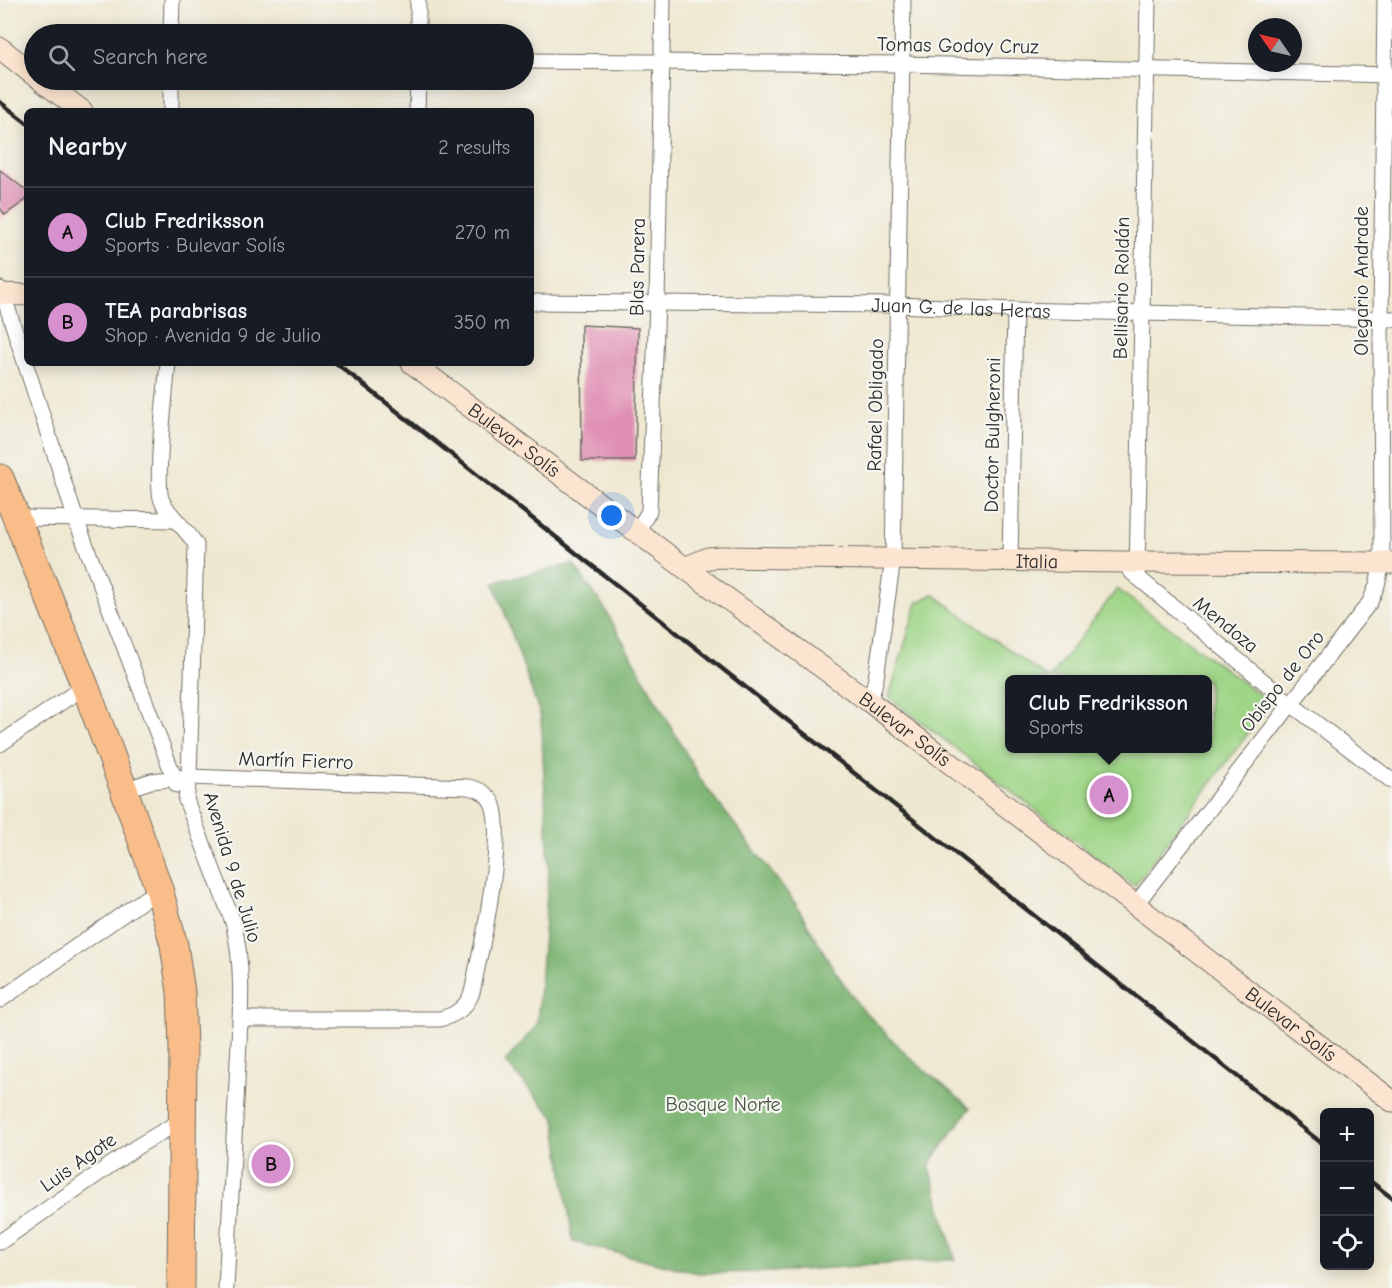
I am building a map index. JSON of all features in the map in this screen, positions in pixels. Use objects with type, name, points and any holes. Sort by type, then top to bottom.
[{"type":"highway","points":[[0,478],[8,518],[85,686],[124,789],[159,889],[174,945],[181,992],[181,1288]]},
{"type":"street","points":[[171,24],[172,0]]},
{"type":"street","points":[[418,0],[418,24]]},
{"type":"street","name":"Blas Parera","points":[[638,532],[649,511],[657,303],[663,0]]},
{"type":"street","name":"Rafael Obligado","points":[[870,702],[876,678],[893,558],[903,0]]},
{"type":"street","name":"Bellisario Roldán","points":[[1132,567],[1142,314],[1148,0]]},
{"type":"street","name":"Olegario Andrade","points":[[1385,0],[1387,563]]},
{"type":"street","points":[[0,48],[24,63]]},
{"type":"street","name":"Tomas Godoy Cruz","points":[[534,61],[901,64],[1146,71],[1387,74]]},
{"type":"street","points":[[54,90],[78,108]]},
{"type":"street","points":[[171,90],[171,108]]},
{"type":"street","points":[[417,108],[418,90]]},
{"type":"street","points":[[24,295],[1,292],[24,362]]},
{"type":"street","name":"Juan G. de las Heras","points":[[534,302],[897,305],[1142,314],[1387,319]]},
{"type":"street","name":"Doctor Bulgheroni","points":[[1010,561],[1015,310]]},
{"type":"street","points":[[25,366],[76,520],[181,778]]},
{"type":"street","name":"Avenida 9 de Julio","points":[[168,366],[158,490],[161,500],[196,545],[181,778],[186,800],[233,922],[237,941],[240,1019],[226,1288]]},
{"type":"street","name":"Bulevar Solís","points":[[416,366],[685,568],[870,702],[1392,1101]]},
{"type":"street","points":[[8,518],[176,520]]},
{"type":"street","name":"Italia","points":[[685,568],[708,558],[720,557],[893,558],[1132,567],[1387,563]]},
{"type":"street","name":"Obispo de Oro","points":[[1136,904],[1370,602],[1387,563]]},
{"type":"street","name":"Mendoza","points":[[1132,567],[1291,704],[1392,781]]},
{"type":"street","points":[[0,744],[85,686]]},
{"type":"street","name":"Martín Fierro","points":[[124,789],[151,781],[181,778],[468,787],[486,794],[492,804],[496,821],[485,934],[471,996],[462,1009],[452,1016],[440,1019],[240,1019]]},
{"type":"street","points":[[0,1000],[159,889]]},
{"type":"street","name":"Luis Agote","points":[[0,1242],[138,1146],[182,1120]]},
{"type":"shaded area","points":[[0,167],[24,186],[24,202],[0,221]]},
{"type":"green space","name":"Bosque Norte","points":[[573,564],[603,606],[702,782],[795,903],[833,968],[859,1006],[910,1058],[970,1108],[929,1165],[955,1259],[772,1272],[698,1273],[573,1242],[555,1118],[505,1062],[537,1025],[549,869],[541,717],[494,582]]},
{"type":"green space","points":[[1117,589],[1271,703],[1134,886],[889,697],[917,603],[933,594],[1044,675],[1005,675],[1005,753],[1212,753],[1212,675],[1052,675]]},
{"type":"building","points":[[0,170],[24,189],[24,201],[5,215],[0,208]]},
{"type":"building","points":[[581,325],[638,328],[635,461],[582,461]]},
{"type":"railway","points":[[0,102],[24,121]]},
{"type":"railway","points":[[340,366],[1320,1142]]},
{"type":"railway","points":[[1374,1184],[1392,1198]]},
{"type":"place","name":"Club Fredriksson","points":[[1109,795]]},
{"type":"place","name":"TEA parabrisas","points":[[271,1164]]}]
